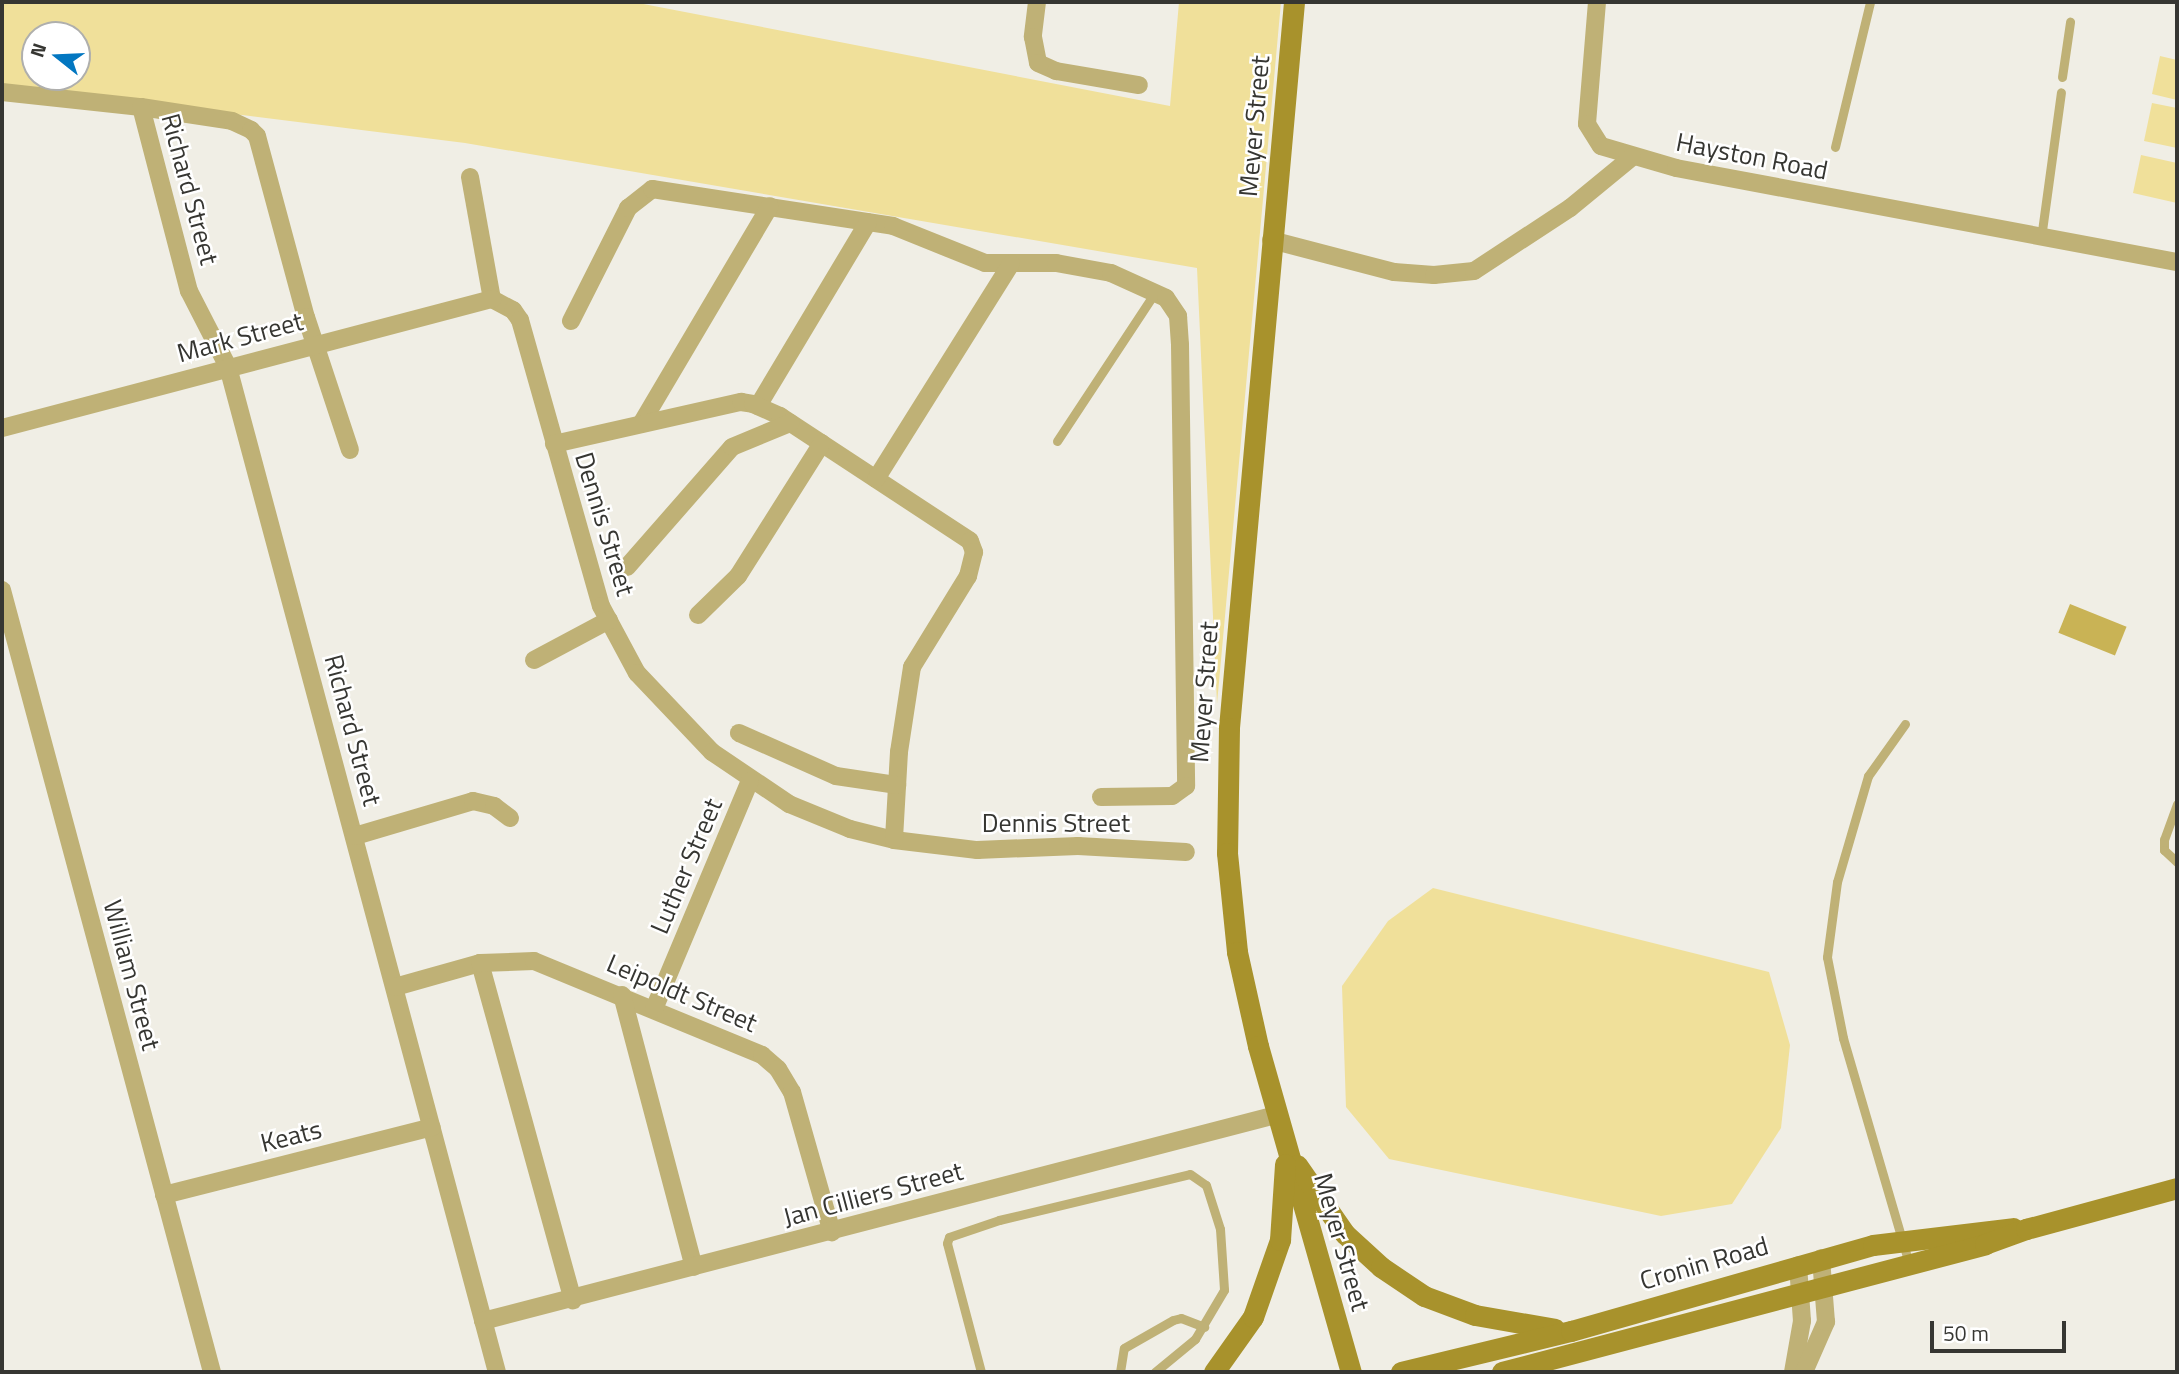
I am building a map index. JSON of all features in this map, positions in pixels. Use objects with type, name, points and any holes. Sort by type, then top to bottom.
[{"type":"street","points":[[1037,2],[1033,37],[1038,62],[1056,71],[1139,85]]},
{"type":"street","name":"Meyer Street","points":[[1294,2],[1271,240],[1225,807],[1237,953],[1276,1115],[1351,1372]]},
{"type":"street","name":"Hayston Road","points":[[1597,2],[1587,124],[1601,146],[1632,157],[2041,238],[2177,262]]},
{"type":"street","name":"Richard Street","points":[[2,92],[141,107],[232,121],[257,136],[315,344]]},
{"type":"street","name":"Richard Street","points":[[141,107],[189,291],[229,367],[497,1372]]},
{"type":"street","points":[[1271,240],[1394,272],[1434,275],[1474,271],[1570,208],[1632,157]]},
{"type":"street","points":[[470,177],[492,299]]},
{"type":"street","points":[[571,321],[618,226],[644,192],[697,193],[868,222],[907,230],[985,263],[1056,263],[1111,273],[1156,291],[1178,316],[1180,345],[1186,786],[1172,796],[1101,797]]},
{"type":"street","points":[[641,424],[770,206]]},
{"type":"street","points":[[758,405],[868,222]]},
{"type":"street","points":[[876,479],[1011,264]]},
{"type":"street","name":"Mark Street","points":[[2,428],[492,299]]},
{"type":"street","name":"Dennis Street","points":[[492,299],[513,310],[520,320],[592,585],[637,673],[657,699],[750,781],[824,819],[894,840],[977,850],[1078,846],[1186,852]]},
{"type":"street","points":[[315,344],[350,450]]},
{"type":"street","points":[[554,444],[741,402],[758,405],[822,443],[971,541],[974,552],[958,596],[912,667],[897,785],[894,840]]},
{"type":"street","points":[[628,567],[677,505],[732,447],[790,423]]},
{"type":"street","points":[[698,615],[738,576],[822,443]]},
{"type":"street","name":"William Street","points":[[2,590],[212,1372]]},
{"type":"street","points":[[534,660],[609,620]]},
{"type":"street","points":[[739,733],[836,776],[897,785]]},
{"type":"street","name":"Luther Street","points":[[654,1009],[750,781]]},
{"type":"street","points":[[355,836],[474,801],[494,806],[510,818]]},
{"type":"street","name":"Leipoldt Street","points":[[395,987],[480,963],[534,961],[622,995],[762,1055],[778,1069],[792,1093],[832,1232]]},
{"type":"street","points":[[480,963],[573,1300]]},
{"type":"street","points":[[622,995],[694,1266]]},
{"type":"street","name":"Jan Cilliers Street","points":[[484,1321],[1276,1115]]},
{"type":"street","name":"Keats","points":[[164,1195],[432,1127]]},
{"type":"street","points":[[1286,1148],[1345,1234],[1381,1267],[1424,1296],[1502,1322],[1571,1331]]},
{"type":"street","points":[[1214,1372],[1253,1317],[1280,1240],[1286,1148]]},
{"type":"street","name":"Cronin Road","points":[[1503,1372],[1802,1293],[2026,1228],[2177,1188]]},
{"type":"street","name":"Cronin Road","points":[[1401,1372],[1571,1331],[1821,1258],[1904,1241],[1992,1228],[2026,1228]]},
{"type":"street","points":[[1804,1372],[1826,1322],[1826,1285],[1821,1258]]},
{"type":"street","points":[[1793,1372],[1801,1342],[1802,1293],[1798,1265]]},
{"type":"lane","points":[[1835,148],[1870,2]]},
{"type":"lane","points":[[2062,77],[2070,22]]},
{"type":"lane","points":[[2041,238],[2061,92]]},
{"type":"lane","points":[[1057,441],[1156,291]]},
{"type":"lane","points":[[1905,724],[1868,776],[1837,882],[1827,957],[1843,1038],[1909,1263]]},
{"type":"lane","points":[[2177,804],[2164,840],[2164,850],[2177,862]]},
{"type":"lane","points":[[981,1372],[947,1243],[949,1237],[999,1220],[1190,1174],[1206,1185],[1225,1262],[1224,1290],[1204,1327],[1184,1350],[1155,1372]]},
{"type":"lane","points":[[1120,1372],[1124,1348],[1172,1320],[1181,1318],[1204,1327]]},
{"type":"shaded area","points":[[2,2],[633,2],[1170,106],[1179,2],[1281,2],[1217,704],[1197,268],[465,143],[50,91],[91,91],[91,21],[21,21],[21,87],[2,85]]},
{"type":"shaded area","points":[[2160,56],[2177,60],[2177,100],[2152,94]]},
{"type":"shaded area","points":[[2152,103],[2177,108],[2177,148],[2144,141]]},
{"type":"shaded area","points":[[2141,155],[2177,163],[2177,203],[2133,193]]},
{"type":"shaded area","points":[[2070,604],[2127,627],[2115,656],[2058,633]]},
{"type":"shaded area","points":[[1433,888],[1769,972],[1790,1045],[1781,1128],[1732,1204],[1661,1216],[1389,1159],[1346,1107],[1342,986],[1388,921]]}]
